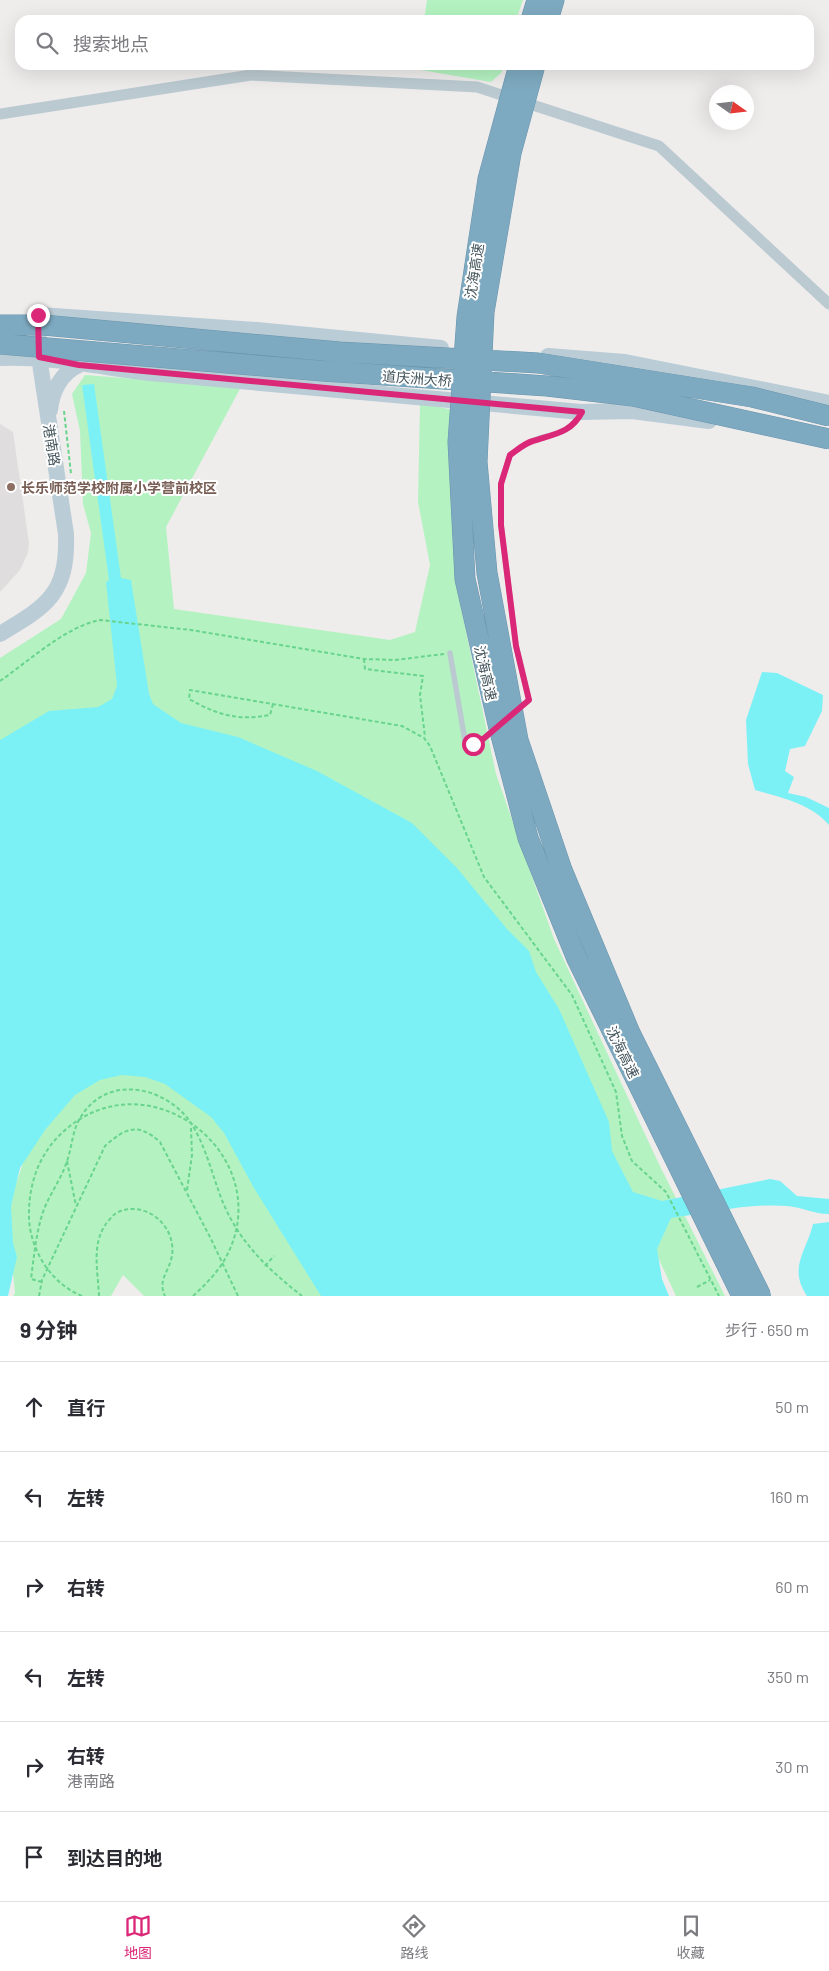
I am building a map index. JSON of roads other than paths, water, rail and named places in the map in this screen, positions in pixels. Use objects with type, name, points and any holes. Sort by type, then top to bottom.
[{"type":"highway","points":[[532,15],[537,0]]},
{"type":"highway","points":[[550,15],[554,0]]},
{"type":"highway","name":"沈海高速","points":[[518,70],[488,180],[467,317],[458,442],[465,579],[498,724],[528,838],[577,959],[742,1296]]},
{"type":"highway","name":"沈海高速","points":[[534,70],[511,153],[484,312],[477,462],[487,573],[518,740],[562,870],[630,1033],[761,1296]]},
{"type":"highway","name":"道庆洲大桥","points":[[0,325],[43,325],[339,352],[538,363],[752,398],[829,416]]},
{"type":"highway","name":"道庆洲大桥","points":[[0,344],[323,371],[547,386],[633,396],[829,439]]},
{"type":"main road","points":[[0,315],[32,315],[257,330],[409,346],[625,362],[829,403]]},
{"type":"main road","name":"港南路","points":[[0,623],[41,594],[52,581],[56,558],[57,534],[35,357],[32,315]]},
{"type":"main road","points":[[0,358],[35,357],[79,365],[582,412],[632,411],[726,423],[829,446]]},
{"type":"main road","name":"港南路","points":[[0,634],[47,603],[61,582],[67,556],[66,534],[49,425],[35,357]]},
{"type":"main road","points":[[49,425],[51,406],[56,388],[69,369],[79,365]]},
{"type":"street","points":[[0,114],[251,75],[477,87],[659,146],[829,304]]},
{"type":"lane","points":[[509,717],[529,700],[516,646],[508,589],[501,525],[501,484],[510,455],[531,441],[556,435],[569,428],[577,422],[582,412]]},
{"type":"lane","points":[[450,653],[465,741],[473,744],[482,740],[502,723]]},
{"type":"water","points":[[94,384],[121,578],[131,580],[149,694],[153,704],[181,723],[238,737],[317,771],[412,823],[457,868],[507,929],[529,951],[536,972],[559,1009],[609,1122],[612,1151],[633,1192],[662,1201],[770,1179],[780,1181],[797,1196],[829,1199],[829,1214],[773,1205],[744,1207],[671,1218],[657,1249],[662,1279],[669,1296],[321,1296],[254,1188],[224,1133],[211,1117],[165,1084],[145,1077],[122,1075],[100,1080],[75,1095],[45,1130],[20,1168],[11,1206],[13,1243],[17,1257],[8,1296],[0,1296],[0,740],[49,711],[98,707],[112,699],[117,686],[106,582],[109,580],[82,385]]},
{"type":"water","points":[[762,672],[777,673],[823,695],[822,711],[805,746],[790,749],[785,771],[794,777],[788,793],[806,797],[829,808],[829,825],[805,807],[755,790],[748,764],[746,720]]},
{"type":"water","points":[[829,1222],[829,1296],[807,1296],[799,1277],[800,1260],[813,1224]]},
{"type":"place","name":"长乐师范学校附属小学营前校区","points":[[11,487]]}]
